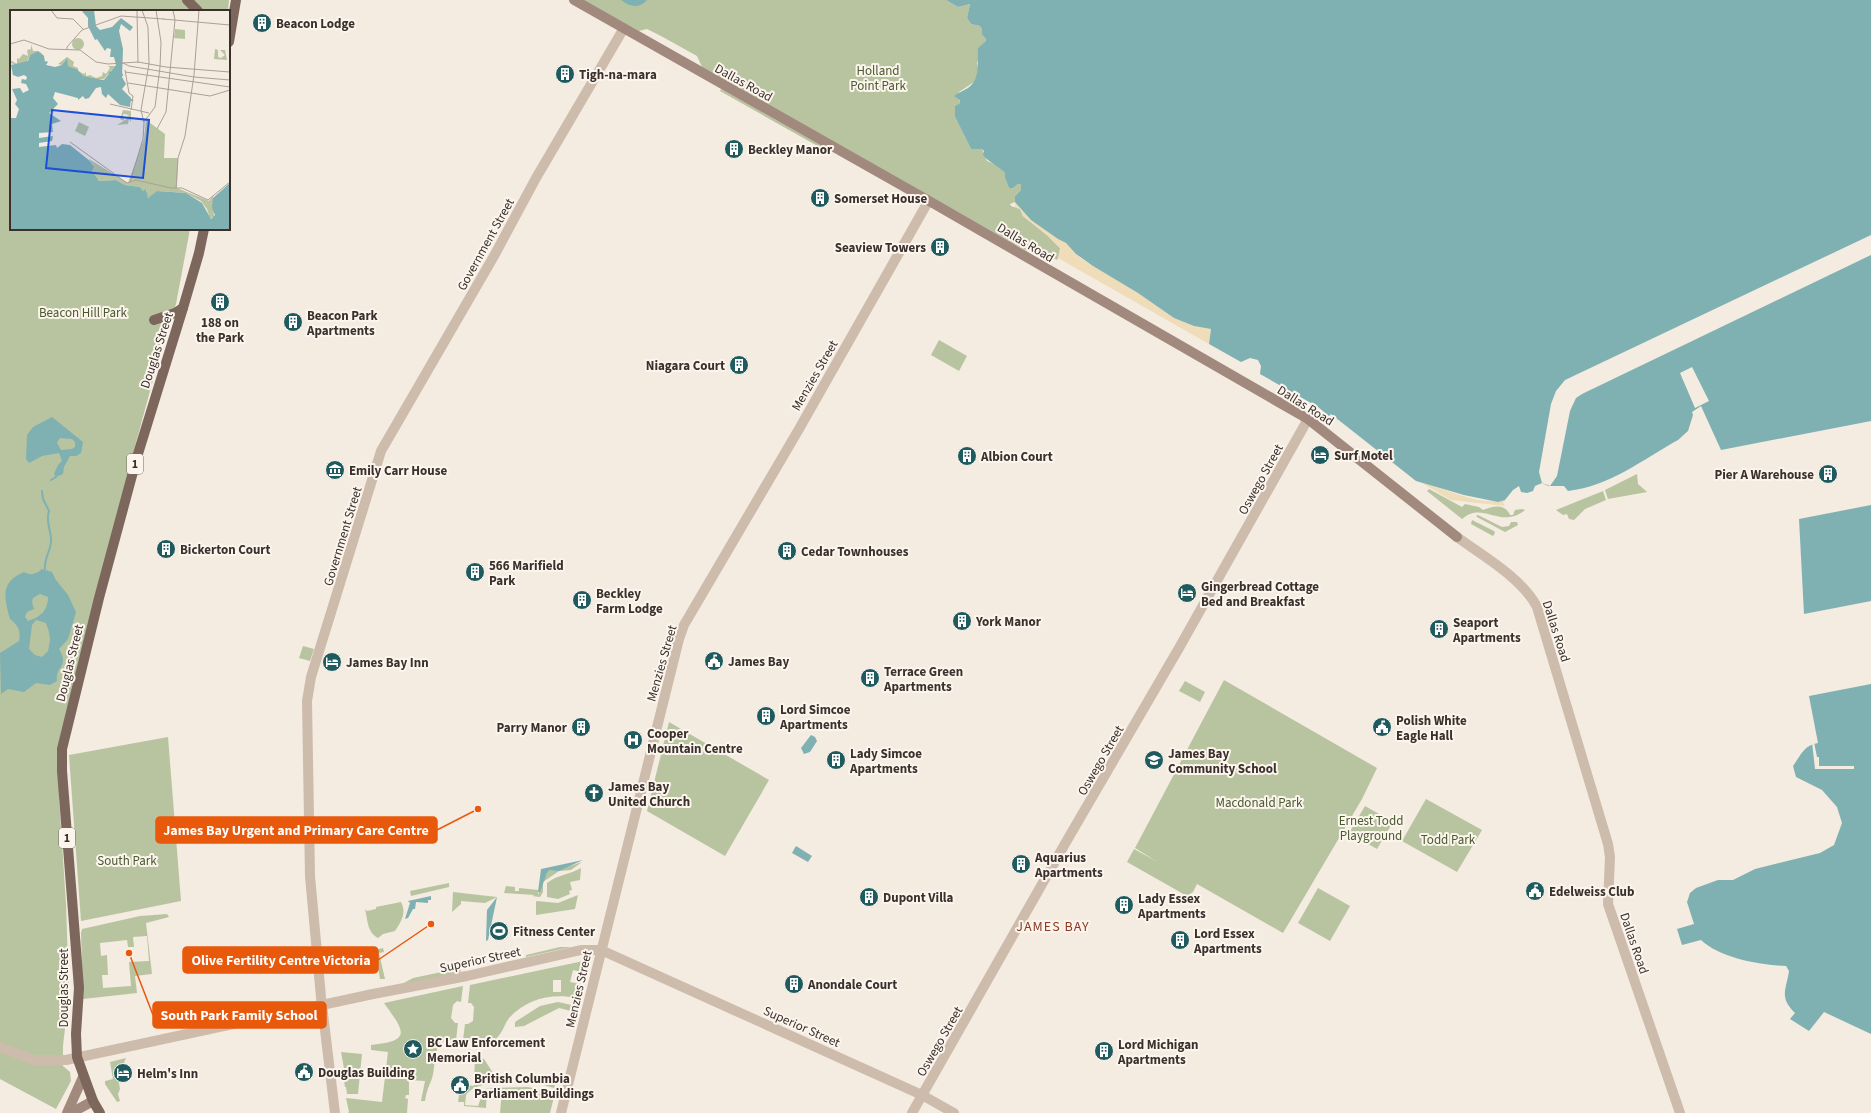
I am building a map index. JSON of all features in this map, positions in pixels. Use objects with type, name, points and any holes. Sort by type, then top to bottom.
[{"type":"main road","points":[[187,0],[197,10]]},
{"type":"main road","points":[[230,15],[236,0]]},
{"type":"main road","points":[[230,36],[236,0]]},
{"type":"main road","name":"Dallas Road","points":[[574,0],[929,200],[1308,419],[1457,537]]},
{"type":"main road","name":"Douglas Street","points":[[100,1113],[93,1102],[77,1057],[76,1034],[78,988],[62,771],[62,749],[99,598],[137,457],[183,308],[199,253],[204,230]]},
{"type":"main road","points":[[154,320],[175,313],[183,308]]},
{"type":"main road","points":[[67,1113],[83,1077]]},
{"type":"main road","points":[[71,1113],[93,1102]]},
{"type":"street","name":"Government Street","points":[[335,1113],[322,1005],[310,876],[307,701],[317,655],[337,597],[381,451],[494,256],[536,178],[624,28]]},
{"type":"street","name":"Menzies Street","points":[[561,1113],[679,639],[684,625],[929,200]]},
{"type":"street","name":"Oswego Street","points":[[912,1113],[1066,842],[1177,652],[1308,419]]},
{"type":"street","name":"Dallas Road","points":[[1457,537],[1519,583],[1532,597],[1537,607],[1608,844],[1610,857],[1608,904],[1680,1113]]},
{"type":"street","name":"Superior Street","points":[[0,1047],[34,1060],[56,1061],[467,976],[581,950],[601,950],[922,1095],[954,1113]]},
{"type":"green space","name":"Beacon Hill Park","points":[[0,0],[229,0],[228,10],[10,10],[10,230],[190,230],[176,304],[164,333],[166,332],[131,461],[63,728],[59,797],[66,904],[69,993],[63,1046],[63,1066],[70,1072],[71,1081],[56,1109],[0,1079]]},
{"type":"green space","name":"Holland Point Park","points":[[582,0],[946,0],[958,7],[970,4],[967,18],[971,24],[980,26],[986,39],[977,63],[979,72],[974,82],[959,92],[960,103],[955,106],[955,117],[971,149],[982,149],[987,161],[999,166],[1005,173],[1005,178],[1009,188],[1013,188],[1018,184],[1021,184],[1021,190],[1015,196],[1015,202],[1010,204],[1011,206],[1020,209],[1023,216],[1048,236],[1060,248],[1060,253],[1057,260],[1036,249],[1027,251],[702,67],[697,56],[647,29],[639,31]]},
{"type":"green space","points":[[721,89],[821,145],[821,148],[720,91]]},
{"type":"green space","points":[[939,340],[967,356],[959,371],[931,355]]},
{"type":"green space","points":[[1637,474],[1638,484],[1647,492],[1608,499],[1605,490]]},
{"type":"green space","points":[[1429,489],[1462,507],[1465,504],[1479,507],[1483,510],[1498,506],[1508,511],[1510,515],[1513,515],[1515,510],[1525,510],[1516,515],[1508,517],[1500,517],[1477,512],[1462,519],[1427,491]]},
{"type":"green space","points":[[1603,491],[1606,500],[1585,509],[1574,520],[1569,519],[1567,514],[1563,515],[1556,510]]},
{"type":"green space","points":[[1478,515],[1502,527],[1509,526],[1511,522],[1517,522],[1518,525],[1505,532],[1476,516]]},
{"type":"green space","points":[[1472,520],[1494,531],[1495,533],[1493,536],[1471,524]]},
{"type":"green space","points":[[303,646],[314,649],[310,661],[299,658]]},
{"type":"green space","name":"Macdonald Park","points":[[1224,680],[1377,768],[1362,799],[1283,933],[1197,884],[1193,892],[1187,896],[1127,862],[1134,849],[1156,861],[1135,848]]},
{"type":"green space","points":[[1185,681],[1205,692],[1200,702],[1179,691]]},
{"type":"green space","points":[[669,722],[769,780],[725,856],[647,811]]},
{"type":"green space","name":"South Park","points":[[168,737],[181,901],[81,921],[69,755]]},
{"type":"green space","name":"Todd Park","points":[[1426,799],[1482,830],[1457,872],[1402,841]]},
{"type":"green space","name":"Ernest Todd Playground","points":[[1365,806],[1393,822],[1377,849],[1349,833]]},
{"type":"green space","points":[[582,862],[571,870],[559,871],[543,882],[550,870],[562,869]]},
{"type":"green space","points":[[581,868],[580,880],[570,882],[572,890],[569,891],[570,894],[558,899],[547,897],[547,883]]},
{"type":"green space","points":[[543,882],[543,892],[540,897],[532,896],[535,895],[504,893],[506,886],[515,887],[515,891],[519,891],[519,888],[538,890],[538,895]]},
{"type":"green space","points":[[449,883],[449,887],[411,896],[410,891]]},
{"type":"green space","points":[[1318,888],[1350,906],[1330,941],[1298,923]]},
{"type":"green space","points":[[453,892],[497,897],[485,903],[461,901],[461,904],[452,912]]},
{"type":"green space","points":[[578,895],[575,909],[536,915],[536,901],[558,903]]},
{"type":"green space","points":[[401,902],[403,906],[403,914],[395,931],[383,934],[378,938],[374,936],[368,926],[365,909],[367,911],[376,909],[376,907]]},
{"type":"green space","points":[[167,914],[169,917],[146,923],[152,974],[135,976],[137,993],[83,999],[82,929],[140,916]],"holes":[[[147,936],[149,961],[129,962],[131,986],[103,988],[102,975],[108,975],[107,955],[101,956],[100,943],[127,940],[128,947],[134,947],[133,937]]]},
{"type":"green space","points":[[560,947],[571,947],[526,957],[526,955]]},
{"type":"green space","points":[[383,948],[384,952],[379,953],[385,979],[380,979],[375,950]]},
{"type":"green space","points":[[588,960],[585,973],[573,970],[570,982],[581,984],[577,998],[559,996],[550,997],[524,1006],[509,1018],[499,1036],[492,1042],[491,1046],[463,1040],[465,1024],[473,1021],[474,1007],[471,1003],[468,1003],[470,985]],"holes":[[[553,980],[561,980],[561,992],[553,992]]]},
{"type":"green space","points":[[461,968],[460,974],[402,984],[413,978]]},
{"type":"green space","points":[[463,986],[461,1002],[457,1001],[453,1005],[451,1018],[455,1023],[458,1023],[456,1040],[447,1040],[442,1042],[438,1047],[433,1074],[425,1101],[421,1101],[425,1081],[409,1080],[409,1095],[406,1095],[405,1098],[408,1099],[407,1113],[348,1113],[346,1098],[382,1102],[388,1052],[371,1050],[371,1045],[394,1041],[401,1033],[400,1028],[384,1003]]},
{"type":"green space","points":[[558,1002],[576,1006],[575,1012],[559,1008],[524,1026],[515,1027],[515,1022],[540,1006]]},
{"type":"green space","points":[[341,1052],[362,1054],[358,1094],[347,1094]]},
{"type":"green space","points":[[475,1056],[484,1059],[499,1082],[473,1088],[466,1095],[465,1105],[478,1106],[484,1090],[487,1089],[486,1108],[464,1106],[464,1102],[458,1102],[459,1095],[462,1095],[463,1089],[467,1089],[467,1085],[474,1086]]},
{"type":"green space","points":[[126,1058],[123,1065],[116,1067],[120,1089],[118,1094],[120,1101],[117,1102],[105,1084],[105,1081],[113,1079],[110,1062]]},
{"type":"green space","points":[[538,1078],[556,1082],[554,1088],[537,1083]]},
{"type":"green space","points":[[528,1087],[555,1093],[550,1113],[500,1113],[502,1090],[488,1088]]},
{"type":"sand","points":[[1015,202],[1032,220],[1066,243],[1080,258],[1138,293],[1174,318],[1194,326],[1211,329],[1209,344],[1058,258],[1060,248],[1048,236],[1023,216],[1020,209],[1015,207]]},
{"type":"sand","points":[[1422,483],[1473,499],[1484,501],[1505,500],[1503,503],[1505,506],[1451,500]]},
{"type":"water","points":[[621,0],[647,0],[641,5],[634,6]]},
{"type":"water","points":[[946,0],[1871,0],[1871,421],[1721,450],[1701,406],[1692,412],[1693,415],[1688,431],[1678,440],[1612,478],[1583,488],[1568,491],[1564,486],[1548,486],[1542,483],[1535,486],[1533,491],[1527,493],[1521,492],[1519,486],[1513,490],[1505,500],[1498,502],[1464,495],[1416,481],[1331,414],[1329,416],[1318,407],[1260,374],[1261,366],[1258,360],[1250,358],[1241,362],[1209,344],[1211,329],[1194,326],[1174,318],[1138,293],[1093,266],[1076,254],[1066,243],[1031,220],[1015,202],[1015,196],[1021,190],[1021,184],[1018,184],[1013,188],[1009,188],[1005,178],[1005,173],[985,158],[983,155],[984,151],[982,149],[971,149],[955,117],[955,106],[960,103],[960,100],[954,96],[968,88],[975,80],[978,70],[978,48],[985,42],[986,39],[982,34],[980,26],[971,24],[967,18],[970,4],[958,7]]},
{"type":"water","points":[[52,417],[83,442],[81,453],[76,456],[70,456],[64,467],[63,474],[56,477],[54,474],[58,465],[62,461],[59,453],[42,456],[29,463],[26,459],[27,435],[33,427]],"holes":[[[60,438],[72,439],[75,442],[75,447],[72,449],[61,450],[57,443]]]},
{"type":"water","points":[[1871,505],[1871,601],[1804,614],[1799,519]]},
{"type":"water","points":[[42,569],[52,572],[56,580],[68,595],[76,612],[68,639],[59,649],[62,655],[63,663],[58,672],[57,681],[50,685],[36,683],[24,692],[8,689],[1,694],[0,653],[19,641],[20,637],[18,628],[10,619],[6,604],[5,597],[7,585],[16,576],[24,572],[31,574]],"holes":[[[40,594],[48,597],[47,606],[40,615],[28,621],[25,617],[27,612],[34,609],[32,602],[33,598]],[[36,620],[46,623],[49,632],[50,640],[48,651],[42,657],[35,655],[29,649],[32,625]]]},
{"type":"water","points":[[1871,684],[1871,1034],[1824,1012],[1809,1031],[1790,1019],[1795,1013],[1785,998],[1785,989],[1789,971],[1786,966],[1764,964],[1729,956],[1719,952],[1701,940],[1682,945],[1677,929],[1694,924],[1687,902],[1690,893],[1696,888],[1718,880],[1733,880],[1755,869],[1820,853],[1834,845],[1842,823],[1837,807],[1822,790],[1796,777],[1793,766],[1806,748],[1818,743],[1809,696]]},
{"type":"water","points":[[811,735],[815,737],[817,741],[810,752],[804,754],[801,748]]},
{"type":"water","points":[[796,846],[812,856],[808,862],[792,853]]},
{"type":"water","points":[[583,860],[559,871],[550,870],[547,873],[540,892],[538,892],[541,869]]},
{"type":"water","points":[[431,896],[431,900],[428,900],[428,903],[416,902],[415,909],[413,909],[408,918],[405,919],[410,903],[408,901]]},
{"type":"water","points":[[497,897],[488,940],[486,941],[487,910]]},
{"type":"pier","points":[[1871,235],[1871,255],[1576,398],[1570,411],[1557,476],[1550,486],[1542,483],[1539,472],[1551,404],[1556,391],[1565,380]]},
{"type":"pier","points":[[1692,367],[1709,401],[1695,408],[1680,373]]},
{"type":"pier","points":[[1812,742],[1814,742],[1817,757],[1819,757],[1819,766],[1854,766],[1854,769],[1815,769]]},
{"type":"waterway","points":[[51,480],[56,477]]},
{"type":"waterway","points":[[42,491],[43,499],[49,511],[48,519],[51,538],[45,562],[45,569]]},
{"type":"place","name":"Beacon Lodge","points":[[262,23]]},
{"type":"place","name":"Tigh-na-mara","points":[[565,74]]},
{"type":"place","name":"Beckley Manor","points":[[734,149]]},
{"type":"place","name":"Somerset House","points":[[820,198]]},
{"type":"place","name":"Seaview Towers","points":[[940,247]]},
{"type":"place","name":"188 on the Park","points":[[220,302]]},
{"type":"place","name":"Beacon Park Apartments","points":[[293,322]]},
{"type":"place","name":"Niagara Court","points":[[739,365]]},
{"type":"place","name":"Surf Motel","points":[[1320,455]]},
{"type":"place","name":"Albion Court","points":[[967,456]]},
{"type":"place","name":"Emily Carr House","points":[[335,470]]},
{"type":"place","name":"Pier A Warehouse","points":[[1828,474]]},
{"type":"place","name":"Bickerton Court","points":[[166,549]]},
{"type":"place","name":"Cedar Townhouses","points":[[787,551]]},
{"type":"place","name":"566 Marifield Park","points":[[475,572]]},
{"type":"place","name":"Gingerbread Cottage Bed and Breakfast","points":[[1187,593]]},
{"type":"place","name":"Beckley Farm Lodge","points":[[582,600]]},
{"type":"place","name":"York Manor","points":[[962,621]]},
{"type":"place","name":"Seaport Apartments","points":[[1439,629]]},
{"type":"place","name":"James Bay","points":[[714,661]]},
{"type":"place","name":"James Bay Inn","points":[[332,662]]},
{"type":"place","name":"Terrace Green Apartments","points":[[870,678]]},
{"type":"place","name":"Lord Simcoe Apartments","points":[[766,716]]},
{"type":"place","name":"Parry Manor","points":[[581,727]]},
{"type":"place","name":"Polish White Eagle Hall","points":[[1382,727]]},
{"type":"place","name":"Cooper Mountain Centre","points":[[633,740]]},
{"type":"place","name":"Lady Simcoe Apartments","points":[[836,760]]},
{"type":"place","name":"James Bay Community School","points":[[1154,760]]},
{"type":"place","name":"James Bay United Church","points":[[594,793]]},
{"type":"place","name":"James Bay Urgent and Primary Care Centre","points":[[478,809]]},
{"type":"place","name":"Aquarius Apartments","points":[[1021,864]]},
{"type":"place","name":"Edelweiss Club","points":[[1535,891]]},
{"type":"place","name":"Dupont Villa","points":[[869,897]]},
{"type":"place","name":"Lady Essex Apartments","points":[[1124,905]]},
{"type":"place","name":"Olive Fertility Centre Victoria","points":[[431,924]]},
{"type":"place","name":"Fitness Center","points":[[499,931]]},
{"type":"place","name":"Lord Essex Apartments","points":[[1180,940]]},
{"type":"place","name":"South Park Family School","points":[[129,953]]},
{"type":"place","name":"Anondale Court","points":[[794,984]]},
{"type":"place","name":"BC Law Enforcement Memorial","points":[[413,1049]]},
{"type":"place","name":"Lord Michigan Apartments","points":[[1104,1051]]},
{"type":"place","name":"Douglas Building","points":[[304,1072]]},
{"type":"place","name":"Helm's Inn","points":[[123,1073]]},
{"type":"place","name":"British Columbia Parliament Buildings","points":[[460,1085]]},
{"type":"district","name":"JAMES BAY","points":[[1053,926]]}]
